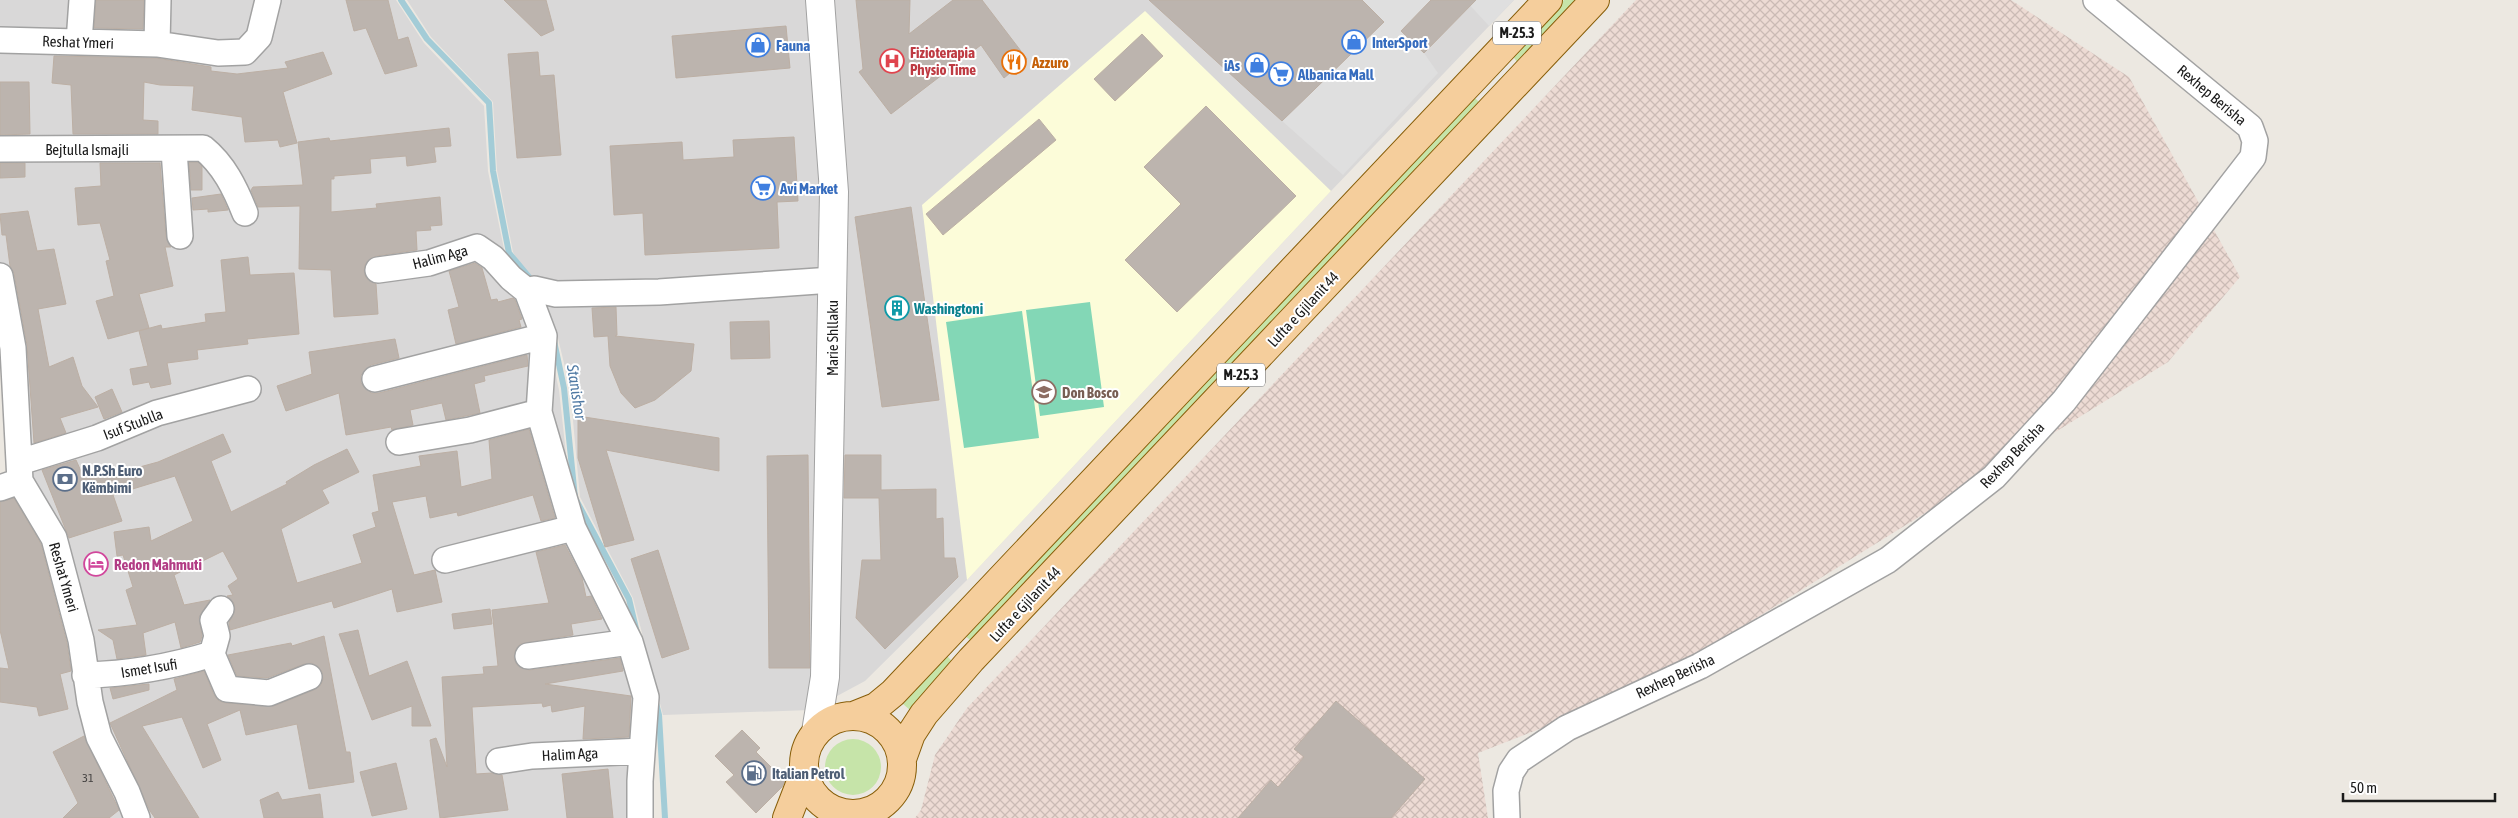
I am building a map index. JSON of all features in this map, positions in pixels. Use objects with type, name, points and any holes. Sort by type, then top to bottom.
[{"type":"main road","name":"M-25.3","points":[[902,759],[901,775],[895,791],[877,807],[847,816],[827,807],[817,799],[809,788],[804,774],[803,759],[807,744],[816,732],[825,724],[876,707],[893,693],[1548,0]]},
{"type":"main road","name":"Lufta e Gjilanit 44","points":[[902,759],[911,734],[924,714],[971,660],[1595,0]]},
{"type":"main road","points":[[852,715],[873,720],[887,729],[897,743],[902,759]]},
{"type":"main road","name":"M-25.3","points":[[787,818],[804,774]]},
{"type":"street","points":[[79,42],[82,0]]},
{"type":"street","points":[[157,44],[158,0]]},
{"type":"street","name":"Reshat Ymeri","points":[[0,40],[157,44],[218,53],[245,52],[259,37],[268,0]]},
{"type":"street","name":"Marie Shllaku","points":[[816,732],[825,677],[834,192],[820,0]]},
{"type":"street","name":"Rexhep Berisha","points":[[1507,818],[1506,791],[1510,772],[1518,760],[1567,728],[1700,666],[1888,560],[1994,477],[2064,401],[2253,157],[2255,141],[2250,126],[2096,0]]},
{"type":"street","name":"Bejtulla Ismajli","points":[[0,149],[174,150],[203,148],[217,159],[236,192],[245,213]]},
{"type":"street","points":[[174,150],[180,236]]},
{"type":"street","name":"Halim Aga","points":[[378,270],[429,262],[477,247],[493,258],[511,278],[539,292],[544,336],[539,412],[573,528],[630,642],[646,697],[640,818]]},
{"type":"street","name":"Reshat Ymeri","points":[[0,276],[13,348],[13,477],[54,538],[81,640],[85,675],[99,737],[137,818]]},
{"type":"street","points":[[539,292],[659,292],[832,280]]},
{"type":"street","points":[[375,379],[544,336]]},
{"type":"street","name":"Isuf Stublla","points":[[13,477],[97,438],[157,414],[248,389]]},
{"type":"street","points":[[399,442],[470,430],[539,412]]},
{"type":"street","points":[[445,560],[573,528]]},
{"type":"street","points":[[221,608],[213,620],[217,636],[212,654],[227,689],[269,693],[309,677]]},
{"type":"street","points":[[528,656],[630,642]]},
{"type":"street","name":"Ismet Isufi","points":[[85,675],[120,674],[179,664],[212,654]]},
{"type":"street","name":"Marie Shllaku","points":[[825,677],[838,704],[852,715]]},
{"type":"street","name":"Halim Aga","points":[[499,761],[532,756],[642,751]]},
{"type":"shaded area","points":[[0,0],[396,0],[424,43],[484,106],[488,171],[505,254],[546,330],[559,390],[571,499],[625,601],[655,716],[642,751],[651,818],[138,818],[81,640],[13,451],[0,367]]},
{"type":"shaded area","points":[[407,0],[1514,0],[1331,191],[967,580],[865,681],[811,710],[663,715],[633,598],[580,497],[570,388],[555,326],[513,252],[497,170],[493,102],[431,37]]},
{"type":"shaded area","points":[[1362,0],[1431,0],[1401,31],[1424,53],[1438,73],[1343,175],[1282,121],[1384,22]]},
{"type":"shaded area","points":[[1465,0],[1514,0],[1489,26]]},
{"type":"shaded area","points":[[1636,0],[2011,0],[2129,77],[2240,277],[2168,362],[1642,689],[1478,753],[1488,818],[915,818],[921,810],[935,755],[967,708]]},
{"type":"shaded area","name":"Don Bosco","points":[[1145,11],[1331,191],[967,580],[922,205]]},
{"type":"shaded area","points":[[0,473],[5,495],[50,591],[73,671],[136,818],[0,818]]},
{"type":"green space","points":[[1564,0],[1577,0],[1517,62],[1512,55]]},
{"type":"green space","points":[[1472,95],[1480,103],[973,642],[965,636]]},
{"type":"green space","points":[[1090,302],[1104,407],[1040,416],[1026,310]]},
{"type":"green space","points":[[1022,311],[1039,438],[964,448],[946,322]]},
{"type":"green space","points":[[947,656],[953,662],[910,710],[903,704]]},
{"type":"green space","points":[[853,739],[864,741],[873,747],[879,756],[881,767],[879,778],[873,787],[864,793],[853,795],[842,793],[833,787],[827,778],[825,767],[827,756],[833,747],[842,741]]},
{"type":"building","points":[[96,0],[144,0],[143,29],[94,28]]},
{"type":"building","points":[[346,0],[388,0],[398,40],[408,37],[417,66],[385,74],[366,28],[354,31]]},
{"type":"building","points":[[504,0],[546,0],[554,30],[541,36]]},
{"type":"building","points":[[856,0],[910,0],[909,34],[953,0],[982,0],[1027,59],[1004,78],[981,45],[891,114],[859,72],[863,69]]},
{"type":"building","name":"Albanica Mall","points":[[1149,0],[1362,0],[1384,22],[1282,121]]},
{"type":"building","points":[[1431,0],[1476,0],[1424,53],[1401,31]]},
{"type":"building","points":[[786,26],[790,68],[676,78],[672,36]]},
{"type":"building","points":[[1142,34],[1163,56],[1115,101],[1094,79]]},
{"type":"building","points":[[323,52],[332,74],[283,92],[297,143],[280,147],[278,140],[245,142],[242,117],[192,110],[194,86],[160,85],[144,82],[143,120],[158,121],[158,134],[73,134],[71,85],[52,83],[54,56],[156,58],[211,67],[211,71],[237,74],[288,68],[285,62]]},
{"type":"building","points":[[538,52],[540,76],[554,75],[561,155],[517,158],[508,54]]},
{"type":"building","points":[[0,82],[29,82],[30,134],[0,135]]},
{"type":"building","points":[[1206,106],[1296,196],[1177,312],[1125,260],[1181,204],[1144,167]]},
{"type":"building","points":[[1039,119],[1056,140],[943,235],[926,214]]},
{"type":"building","points":[[449,128],[451,146],[434,147],[436,162],[407,166],[406,156],[370,159],[371,173],[334,176],[334,179],[331,179],[331,212],[377,208],[376,204],[440,197],[442,225],[430,226],[431,230],[416,231],[417,250],[376,256],[365,264],[366,278],[376,284],[378,314],[334,317],[331,270],[299,269],[300,206],[258,207],[251,190],[253,187],[303,185],[298,142],[329,138],[330,141]]},
{"type":"building","points":[[794,137],[798,201],[777,202],[779,248],[645,255],[643,213],[614,215],[610,146],[682,142],[683,160],[734,157],[733,140]]},
{"type":"building","points":[[189,162],[198,162],[202,166],[202,190],[191,190]]},
{"type":"building","points":[[0,163],[25,163],[25,177],[0,178]]},
{"type":"building","points":[[100,163],[160,163],[166,237],[171,247],[165,247],[173,286],[139,294],[149,328],[108,339],[96,301],[114,296],[106,261],[110,260],[100,223],[78,225],[75,188],[101,186]]},
{"type":"building","points":[[221,194],[228,210],[208,212],[208,209],[193,210],[192,198]]},
{"type":"building","name":"Washingtoni","points":[[911,207],[939,400],[882,407],[855,217]]},
{"type":"building","points":[[28,211],[37,251],[54,249],[66,304],[38,309],[49,367],[73,357],[82,386],[98,407],[60,418],[66,433],[34,443],[27,345],[14,273],[10,266],[6,235],[2,235],[0,214]]},
{"type":"building","points":[[248,257],[250,275],[294,273],[299,334],[247,339],[248,344],[197,350],[198,359],[167,363],[171,384],[151,388],[149,382],[133,385],[130,369],[148,366],[139,331],[161,325],[162,329],[206,322],[205,314],[226,312],[221,260]]},
{"type":"building","points":[[475,263],[482,268],[491,300],[497,299],[498,302],[513,298],[515,300],[522,319],[519,320],[521,327],[456,344],[448,310],[459,307],[449,271]]},
{"type":"building","points":[[616,307],[617,335],[615,336],[694,344],[691,371],[655,400],[635,408],[621,393],[610,366],[608,336],[594,337],[592,308]]},
{"type":"building","points":[[769,321],[770,358],[731,359],[730,322]]},
{"type":"building","points":[[395,339],[399,358],[371,365],[361,375],[361,383],[371,393],[379,393],[527,355],[528,366],[484,376],[485,381],[474,384],[480,413],[446,420],[442,403],[410,410],[413,425],[392,430],[391,427],[346,435],[339,393],[286,411],[277,386],[312,374],[309,352]]},
{"type":"building","points":[[112,389],[122,412],[104,419],[95,397]]},
{"type":"building","points":[[578,416],[719,438],[719,471],[606,450],[634,540],[605,547],[578,458]]},
{"type":"building","points":[[529,429],[555,518],[541,521],[533,495],[458,516],[457,512],[430,518],[426,496],[392,502],[414,575],[435,570],[442,602],[397,612],[392,589],[334,608],[332,601],[230,630],[229,623],[235,610],[234,603],[227,596],[233,595],[228,586],[238,579],[223,551],[174,575],[184,605],[210,600],[199,617],[202,636],[200,642],[181,648],[175,622],[143,633],[146,655],[117,659],[113,640],[98,630],[137,625],[126,590],[133,587],[123,555],[117,556],[114,532],[149,527],[151,541],[193,521],[175,476],[113,495],[122,521],[69,538],[42,470],[76,460],[84,478],[125,468],[125,471],[158,462],[223,434],[231,452],[211,461],[231,512],[287,484],[286,482],[314,465],[347,449],[359,472],[322,490],[329,503],[281,529],[297,583],[362,563],[353,535],[376,527],[372,513],[379,511],[373,475],[421,466],[419,456],[457,451],[461,487],[492,479],[489,440]]},
{"type":"building","points":[[808,455],[810,668],[769,668],[767,456]]},
{"type":"building","points":[[845,455],[881,455],[881,490],[936,489],[936,519],[943,518],[944,558],[955,558],[958,577],[885,649],[856,618],[862,560],[881,560],[879,498],[844,498]]},
{"type":"building","points":[[14,498],[41,544],[67,643],[71,671],[60,674],[68,709],[39,716],[37,707],[0,702],[0,668],[9,669],[0,630],[0,502]]},
{"type":"building","points":[[565,545],[582,578],[586,597],[591,596],[602,619],[571,624],[573,635],[520,644],[515,651],[514,658],[517,665],[529,670],[620,658],[623,671],[545,684],[631,696],[629,737],[583,739],[585,706],[552,712],[551,705],[543,707],[542,703],[472,707],[476,774],[492,773],[502,775],[508,810],[440,818],[430,740],[436,738],[447,767],[442,677],[484,674],[483,667],[498,666],[492,610],[549,603],[536,552]]},
{"type":"building","points":[[658,550],[689,649],[662,658],[631,559]]},
{"type":"building","points":[[490,609],[492,624],[454,629],[452,614]]},
{"type":"building","points":[[358,630],[369,676],[407,661],[431,726],[412,726],[412,706],[372,720],[339,634]]},
{"type":"building","points":[[324,636],[346,752],[350,752],[354,782],[309,789],[297,724],[246,735],[240,710],[207,724],[221,760],[203,768],[182,717],[142,726],[199,818],[155,818],[150,811],[110,723],[177,690],[174,679],[204,671],[214,695],[219,701],[226,703],[274,706],[314,690],[321,685],[323,679],[322,671],[312,663],[304,664],[267,678],[237,676],[228,655],[291,643],[292,646]]},
{"type":"building","points":[[149,684],[149,690],[113,699],[110,688]]},
{"type":"building","points":[[1336,701],[1425,779],[1391,818],[1238,818],[1271,780],[1278,787],[1304,757],[1294,749]]},
{"type":"building","name":"Italian Petrol","points":[[742,730],[760,748],[756,752],[785,781],[782,787],[756,813],[726,782],[734,775],[715,756]]},
{"type":"building","points":[[84,736],[119,810],[109,818],[63,818],[78,803],[53,752]]},
{"type":"building","points":[[396,763],[407,809],[372,816],[360,772]]},
{"type":"building","points":[[608,769],[613,818],[567,818],[562,774]]},
{"type":"building","points":[[278,792],[282,800],[320,794],[323,818],[264,818],[260,800]]},
{"type":"waterway","name":"Stanishor","points":[[401,0],[427,39],[489,103],[493,171],[509,253],[534,283]]},
{"type":"waterway","name":"Stanishor","points":[[554,341],[564,388],[575,498],[629,599],[637,633]]},
{"type":"waterway","name":"Stanishor","points":[[656,703],[659,715],[665,818]]},
{"type":"place","name":"InterSport","points":[[1354,42]]},
{"type":"place","name":"Fauna","points":[[758,45]]},
{"type":"place","name":"Fizioterapia Physio Time","points":[[892,61]]},
{"type":"place","name":"Azzuro","points":[[1014,62]]},
{"type":"place","name":"iAs","points":[[1257,65]]},
{"type":"place","name":"Albanica Mall","points":[[1281,74]]},
{"type":"place","name":"Avi Market","points":[[763,188]]},
{"type":"place","name":"Washingtoni","points":[[897,308]]},
{"type":"place","name":"Don Bosco","points":[[1044,392]]},
{"type":"place","name":"N.P.Sh Euro Këmbimi","points":[[65,479]]},
{"type":"place","name":"Redon Mahmuti","points":[[96,564]]},
{"type":"place","name":"Italian Petrol","points":[[754,773]]}]
